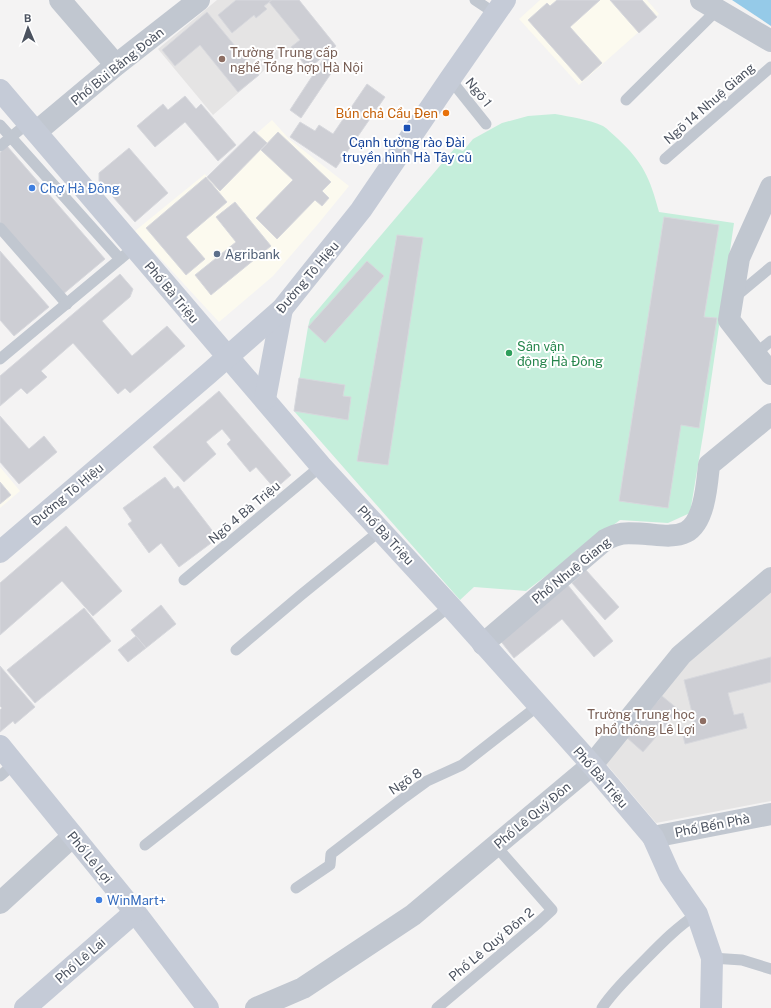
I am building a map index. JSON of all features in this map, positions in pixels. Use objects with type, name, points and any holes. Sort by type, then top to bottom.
[{"type":"street","points":[[60,0],[116,65]]},
{"type":"street","name":"Phố Bùi Bằng Đoàn","points":[[32,128],[199,0]]},
{"type":"street","points":[[709,5],[771,41]]},
{"type":"street","name":"Đường Tô Hiệu","points":[[0,552],[282,308],[361,210],[500,7]]},
{"type":"street","name":"Phố Bà Triệu","points":[[0,90],[32,128],[127,253],[227,357],[265,399],[321,466],[450,606],[592,765],[653,837],[670,875],[697,914],[712,958],[711,1008]]},
{"type":"street","points":[[771,187],[739,258],[729,320],[763,347],[771,374]]},
{"type":"street","points":[[265,399],[282,308]]},
{"type":"street","name":"Phố Nhuệ Giang","points":[[483,644],[605,540],[618,534],[670,536],[686,532],[694,524],[704,503],[709,465],[771,414]]},
{"type":"street","name":"Phố Lê Quý Đôn","points":[[256,1008],[303,988],[413,915],[592,765],[681,655],[771,578]]},
{"type":"street","name":"Phố Lê Lợi","points":[[0,746],[7,770],[73,836],[135,912],[208,1008]]},
{"type":"street","name":"Phố Bến Phà","points":[[653,837],[771,814]]},
{"type":"street","points":[[0,903],[73,836]]},
{"type":"street","name":"Phố Lê Lai","points":[[25,1008],[135,912]]},
{"type":"lane","points":[[475,0],[500,7]]},
{"type":"lane","points":[[626,100],[709,5]]},
{"type":"lane","name":"Ngõ 14 Nhuệ Giang","points":[[665,159],[771,67]]},
{"type":"lane","name":"Ngõ 1","points":[[450,79],[486,124]]},
{"type":"lane","points":[[0,125],[127,253],[0,359]]},
{"type":"lane","points":[[0,146],[11,137],[32,128]]},
{"type":"lane","points":[[0,228],[67,304]]},
{"type":"lane","points":[[733,298],[771,267]]},
{"type":"lane","name":"Ngõ 4 Bà Triệu","points":[[184,580],[321,466]]},
{"type":"lane","points":[[236,650],[301,594],[381,530]]},
{"type":"lane","points":[[145,845],[450,606]]},
{"type":"lane","name":"Ngõ 8","points":[[296,888],[330,865],[331,854],[405,796],[427,781],[462,765],[539,706]]},
{"type":"lane","name":"Phố Lê Quý Đôn 2","points":[[437,1008],[538,924],[552,910],[495,846]]},
{"type":"lane","points":[[602,1008],[610,996],[680,925],[697,914]]},
{"type":"lane","points":[[712,958],[742,960],[771,969]]},
{"type":"shaded area","name":"Trường Trung cấp nghề Tổng hợp Hà Nội","points":[[217,0],[299,0],[336,46],[308,69],[290,48],[213,115],[158,49]]},
{"type":"shaded area","points":[[540,0],[647,0],[659,14],[579,85],[519,19]]},
{"type":"shaded area","points":[[272,120],[289,139],[349,186],[273,276],[219,322],[135,231],[205,174],[207,177]]},
{"type":"shaded area","points":[[0,467],[20,491],[0,508]]},
{"type":"shaded area","name":"Trường Trung học phổ thông Lê Lợi","points":[[771,588],[771,801],[656,823],[602,759],[668,683],[714,637]]},
{"type":"green space","name":"Sân vận động Hà Đông","points":[[555,114],[579,118],[603,126],[617,138],[633,155],[644,171],[649,180],[659,212],[734,223],[704,429],[690,513],[668,523],[620,520],[526,591],[474,587],[460,600],[294,411],[308,327],[310,319],[455,148],[463,151],[473,139],[502,123],[528,116]]},
{"type":"water","points":[[732,0],[771,0],[771,26]]},
{"type":"building","points":[[236,0],[272,0],[264,6],[267,9],[256,18],[254,15],[232,33],[218,15]]},
{"type":"building","points":[[272,0],[299,0],[336,46],[308,69],[291,47],[300,40],[269,2]]},
{"type":"building","points":[[557,0],[600,0],[570,27],[602,63],[582,81],[528,20],[547,3],[550,6]]},
{"type":"building","points":[[610,0],[642,0],[657,17],[639,33]]},
{"type":"building","points":[[207,12],[259,75],[238,92],[200,45],[175,66],[162,50]]},
{"type":"building","points":[[326,55],[338,63],[301,118],[290,110]]},
{"type":"building","points":[[367,84],[385,97],[336,168],[290,137],[300,122],[315,131],[319,125],[333,134]]},
{"type":"building","points":[[185,96],[196,109],[201,104],[236,145],[218,161],[185,122],[155,147],[137,126],[163,104],[168,110]]},
{"type":"building","points":[[254,131],[267,143],[220,191],[207,177]]},
{"type":"building","points":[[278,132],[331,182],[322,191],[329,198],[322,206],[315,200],[277,239],[256,218],[293,180],[261,150]]},
{"type":"building","points":[[7,146],[105,259],[62,295],[0,223],[0,153]]},
{"type":"building","points":[[129,148],[168,193],[135,222],[99,181],[99,173]]},
{"type":"building","points":[[206,177],[227,202],[186,237],[205,259],[186,275],[146,228]]},
{"type":"building","points":[[235,202],[271,246],[211,295],[195,275],[236,242],[216,217]]},
{"type":"building","points":[[664,217],[719,225],[704,317],[717,318],[699,428],[681,425],[668,508],[619,501]]},
{"type":"building","points":[[397,235],[423,238],[388,465],[357,461]]},
{"type":"building","points":[[0,251],[49,307],[14,336],[0,320]]},
{"type":"building","points":[[367,261],[384,276],[325,343],[308,327]]},
{"type":"building","points":[[120,274],[133,289],[130,297],[102,321],[132,356],[167,326],[185,346],[130,393],[125,388],[118,394],[73,343],[41,371],[47,377],[27,394],[21,388],[0,406],[0,376]]},
{"type":"building","points":[[299,378],[345,385],[343,396],[351,397],[348,420],[294,411]]},
{"type":"building","points":[[219,391],[291,475],[275,489],[256,467],[250,472],[227,444],[231,440],[222,429],[206,442],[216,454],[184,482],[153,447]]},
{"type":"building","points":[[0,416],[29,449],[44,436],[57,452],[19,484],[0,462]]},
{"type":"building","points":[[165,477],[174,489],[178,486],[218,538],[179,567],[161,543],[149,553],[128,524],[132,521],[123,508]]},
{"type":"building","points":[[0,482],[11,495],[0,504]]},
{"type":"building","points":[[66,526],[122,591],[93,616],[62,581],[0,635],[0,583]]},
{"type":"building","points":[[586,570],[619,607],[605,620],[572,583]]},
{"type":"building","points":[[567,584],[613,641],[594,657],[562,619],[514,658],[499,639]]},
{"type":"building","points":[[161,605],[176,624],[146,648],[131,630]]},
{"type":"building","points":[[84,608],[111,641],[35,703],[7,670]]},
{"type":"building","points":[[136,636],[146,648],[128,662],[118,650]]},
{"type":"building","points":[[771,657],[771,682],[728,693],[734,715],[743,713],[747,728],[685,744],[681,728],[695,725],[684,680]]},
{"type":"building","points":[[0,666],[35,707],[15,724],[13,721],[0,732],[0,710],[2,708],[0,706]]},
{"type":"building","points":[[662,696],[679,710],[643,752],[626,737]]},
{"type":"place","name":"Trường Trung cấp nghề Tổng hợp Hà Nội","points":[[222,59]]},
{"type":"place","name":"Bún chả Cầu Đen","points":[[446,113]]},
{"type":"place","name":"Cạnh tường rào Đài truyền hình Hà Tây cũ","points":[[407,128]]},
{"type":"place","name":"Chợ Hà Đông","points":[[32,188]]},
{"type":"place","name":"Agribank","points":[[217,254]]},
{"type":"place","name":"Sân vận động Hà Đông","points":[[509,353]]},
{"type":"place","name":"Trường Trung học phổ thông Lê Lợi","points":[[703,721]]},
{"type":"place","name":"WinMart+","points":[[99,900]]}]
